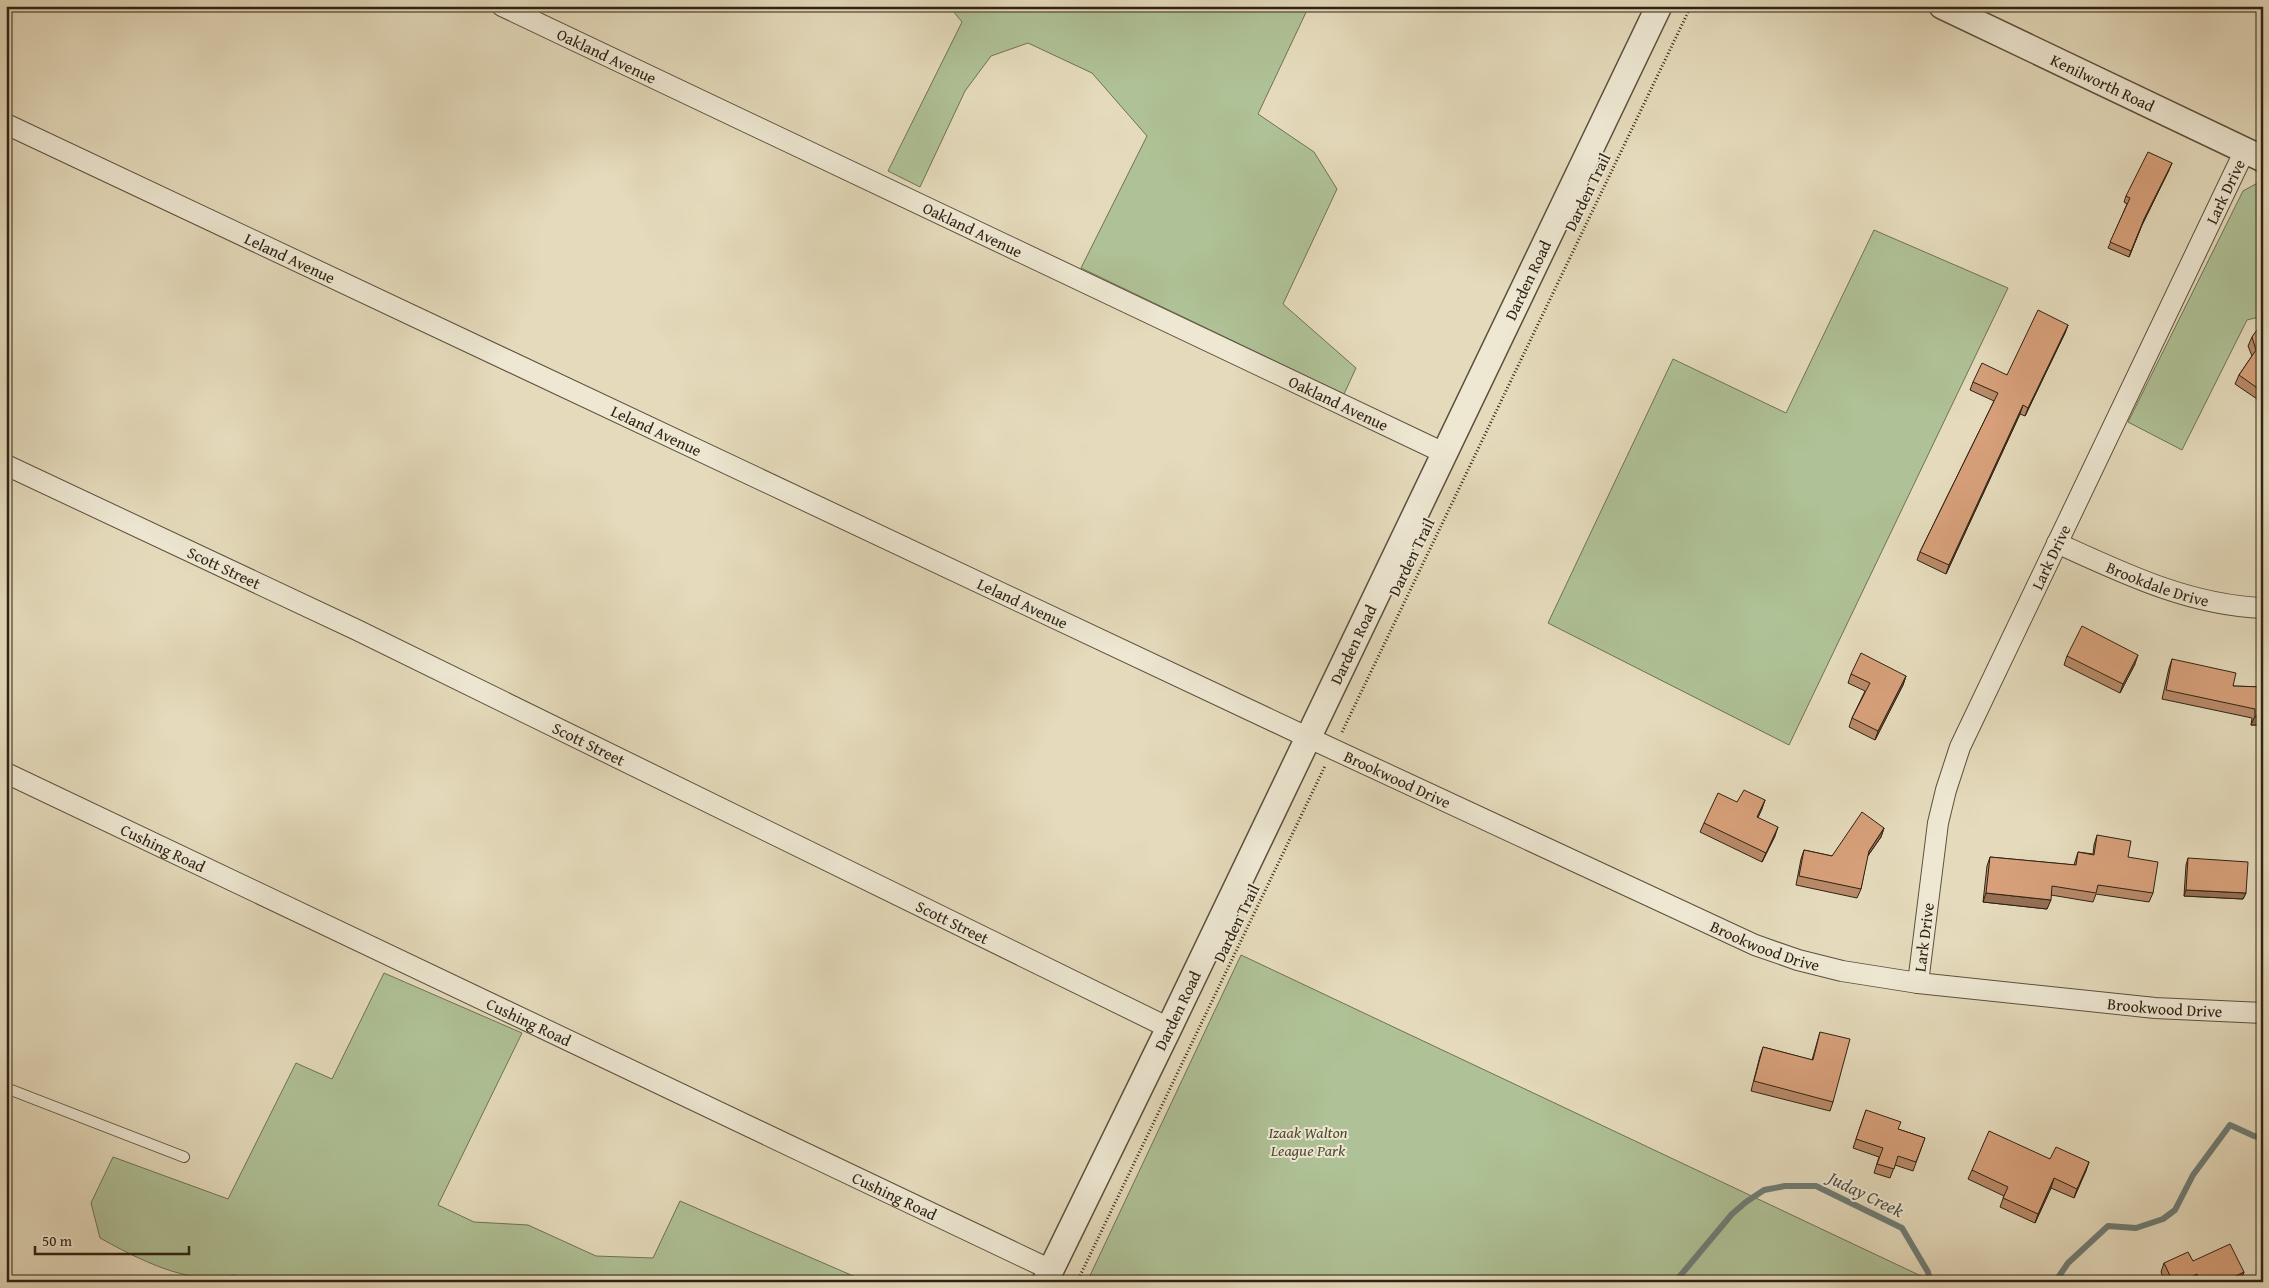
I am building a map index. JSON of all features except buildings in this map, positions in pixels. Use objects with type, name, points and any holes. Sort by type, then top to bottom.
[{"type":"street","name":"Oakland Avenue","points":[[502,6],[1444,453]]},
{"type":"street","name":"Darden Road","points":[[1048,1276],[1169,1028],[1659,6]]},
{"type":"street","name":"Kenilworth Road","points":[[1942,6],[2254,155]]},
{"type":"street","name":"Leland Avenue","points":[[6,124],[1307,737]]},
{"type":"street","name":"Lark Drive","points":[[1918,983],[1938,823],[1960,747],[2057,543],[2254,155]]},
{"type":"street","name":"Scott Street","points":[[6,465],[357,630],[1169,1028]]},
{"type":"street","name":"Brookdale Drive","points":[[2057,543],[2138,580],[2176,594],[2214,602],[2263,608]]},
{"type":"street","name":"Brookwood Drive","points":[[1307,737],[1755,945],[1798,960],[1842,971],[1918,983],[2155,1008],[2263,1013]]},
{"type":"street","name":"Cushing Road","points":[[6,773],[1048,1276]]},
{"type":"lane","points":[[6,1088],[184,1157]]},
{"type":"path","name":"Darden Trail","points":[[1077,1282],[1691,6]]},
{"type":"green space","points":[[949,6],[1309,6],[1258,114],[1314,152],[1337,189],[1283,304],[1356,368],[1344,394],[1081,268],[1147,136],[1092,73],[1028,43],[991,56],[965,91],[920,187],[888,171],[962,22]]},
{"type":"green space","points":[[2263,180],[2263,316],[2247,320],[2182,450],[2128,422],[2243,191]]},
{"type":"green space","points":[[1874,230],[2008,288],[1789,745],[1548,623],[1673,359],[1786,413]]},
{"type":"green space","name":"Izaak Walton League Park","points":[[1241,955],[1919,1275],[1933,1282],[1087,1282]]},
{"type":"green space","points":[[384,973],[522,1033],[438,1205],[474,1222],[528,1225],[596,1256],[653,1258],[680,1201],[858,1278],[857,1282],[248,1282],[234,1275],[218,1278],[201,1278],[165,1269],[130,1254],[100,1238],[91,1203],[113,1157],[228,1199],[296,1063],[332,1079]]},
{"type":"waterway","name":"Juday Creek","points":[[2055,1282],[2068,1263],[2108,1226],[2136,1228],[2163,1219],[2175,1210],[2193,1175],[2230,1125],[2263,1138]]},
{"type":"waterway","name":"Juday Creek","points":[[1675,1282],[1732,1214],[1764,1190],[1785,1186],[1816,1186],[1902,1228],[1928,1272],[1930,1282]]}]
